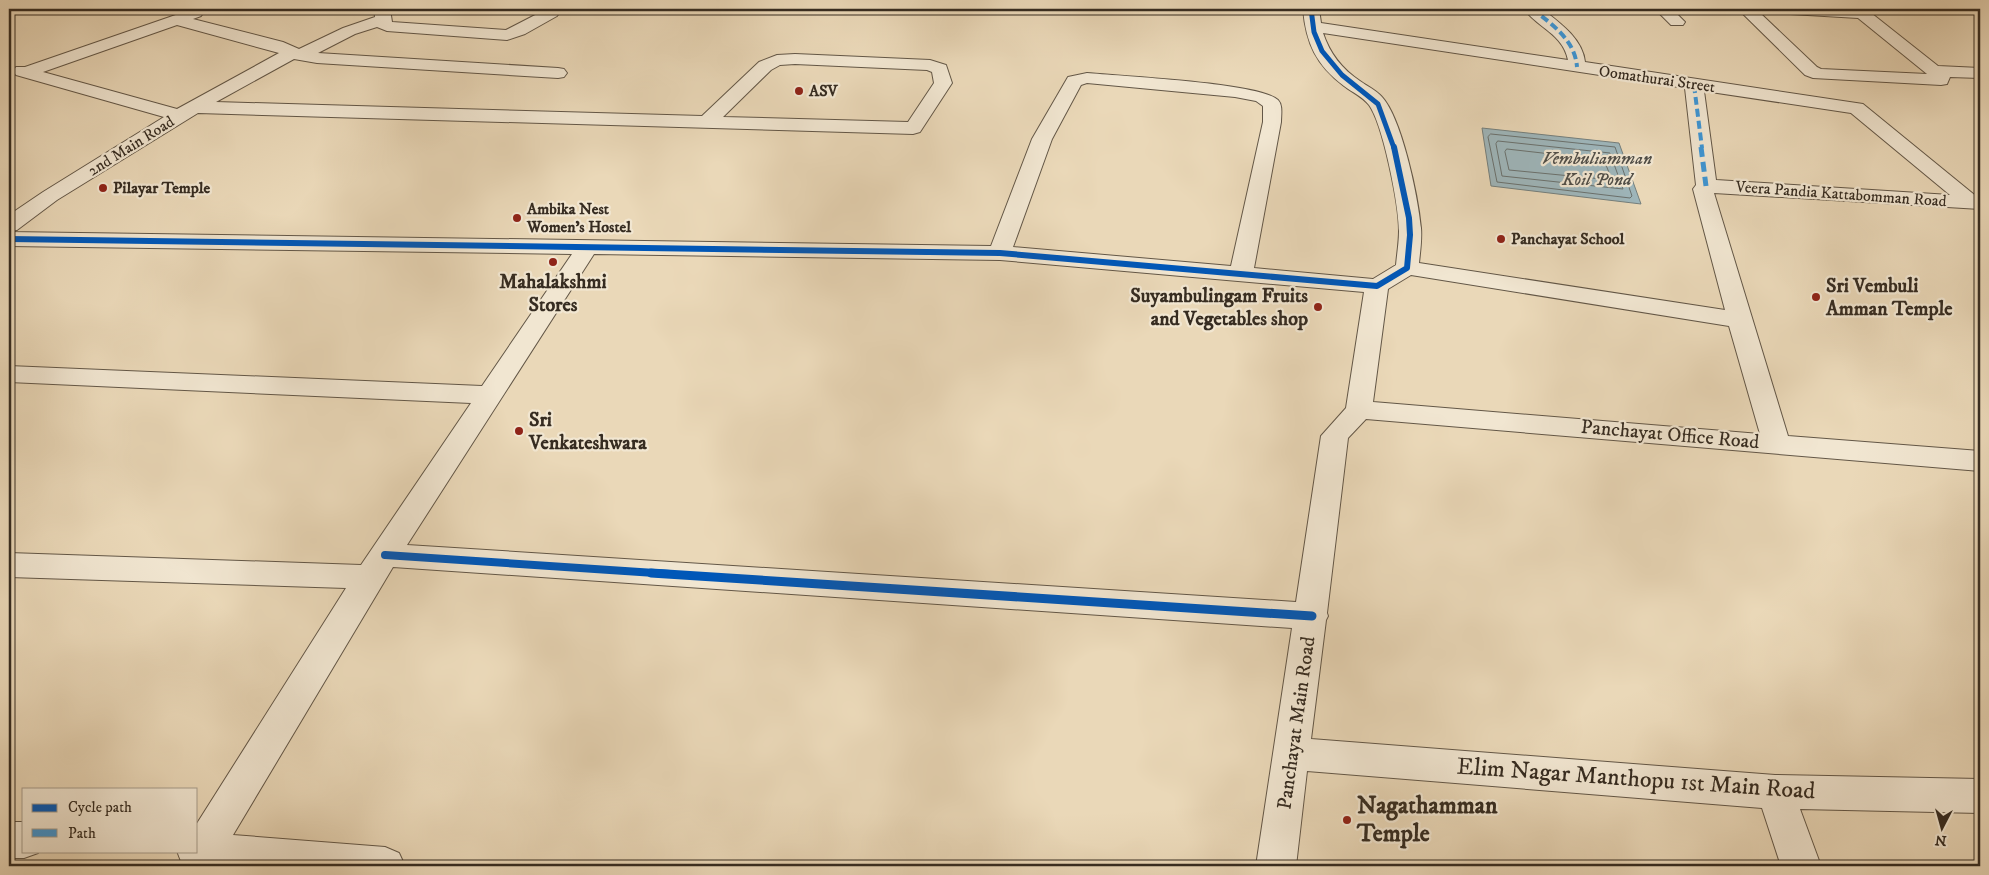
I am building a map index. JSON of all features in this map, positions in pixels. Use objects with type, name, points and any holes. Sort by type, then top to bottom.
[{"type":"street","points":[[17,70],[209,9]]},
{"type":"street","points":[[187,112],[296,54],[382,15],[384,25],[387,26],[499,35],[519,31],[551,12],[547,9]]},
{"type":"street","points":[[1532,9],[1568,41],[1576,51],[1577,68]]},
{"type":"street","points":[[1663,9],[1677,22]]},
{"type":"street","points":[[1746,9],[1811,71],[1819,74],[1941,80],[1934,71],[1860,11],[1764,9]]},
{"type":"street","points":[[1311,18],[1323,56],[1342,76],[1377,102],[1383,114],[1400,173],[1410,229],[1407,268]]},
{"type":"street","name":"Oomathurai Street","points":[[1311,18],[1577,68],[1857,108],[1976,202]]},
{"type":"street","points":[[178,20],[277,46],[296,54],[426,66],[558,73]]},
{"type":"street","points":[[187,112],[712,117],[916,124],[943,83],[940,69],[930,65],[795,59],[777,60],[765,66],[712,117]]},
{"type":"street","name":"2nd Main Road","points":[[17,70],[187,112]]},
{"type":"street","points":[[1934,71],[1980,73]]},
{"type":"street","points":[[1962,72],[1980,85]]},
{"type":"street","points":[[1000,253],[1042,139],[1074,81],[1087,78],[1236,92],[1262,97],[1272,104],[1272,122],[1242,274]]},
{"type":"street","points":[[1694,85],[1704,188],[1740,320],[1777,444]]},
{"type":"street","name":"2nd Main Road","points":[[9,227],[50,196],[187,112]]},
{"type":"street","name":"Veera Pandia Kattabomman Road","points":[[1704,188],[1976,202]]},
{"type":"street","points":[[9,227],[586,249],[1000,253],[1377,286],[1407,268],[1740,320]]},
{"type":"street","points":[[385,866],[199,851],[378,566],[586,249]]},
{"type":"street","points":[[1359,410],[1377,286]]},
{"type":"street","points":[[9,374],[490,395]]},
{"type":"street","name":"Panchayat Office Road","points":[[1359,410],[1777,444],[1977,465]]},
{"type":"street","name":"Panchayat Main Road","points":[[1276,866],[1312,616],[1335,436],[1359,410]]},
{"type":"street","points":[[9,565],[378,566],[1312,616]]},
{"type":"street","name":"Elim Nagar Manthopu 1st Main Road","points":[[1293,754],[1775,792],[1980,796]]},
{"type":"street","points":[[1775,792],[1801,866]]},
{"type":"street","points":[[9,840],[22,840]]},
{"type":"water","name":"Vembuliamman Koil Pond","points":[[1482,128],[1619,143],[1641,204],[1491,186]]},
{"type":"marked path","points":[[1532,9],[1555,27],[1568,41],[1573,49],[1577,67]]},
{"type":"marked path","points":[[1694,85],[1706,186]]},
{"type":"cycle path","points":[[9,239],[1000,253],[1377,286],[1407,268],[1409,218],[1398,165],[1388,128],[1378,104],[1369,95],[1351,83],[1327,59],[1317,42],[1311,9]]},
{"type":"cycle path","points":[[385,555],[1312,616]]},
{"type":"place","name":"ASV","points":[[799,91]]},
{"type":"place","name":"Pilayar Temple","points":[[103,188]]},
{"type":"place","name":"Ambika Nest Women's Hostel","points":[[517,218]]},
{"type":"place","name":"Panchayat School","points":[[1501,239]]},
{"type":"place","name":"Mahalakshmi Stores","points":[[553,262]]},
{"type":"place","name":"Sri Vembuli Amman Temple","points":[[1816,297]]},
{"type":"place","name":"Suyambulingam Fruits and Vegetables shop","points":[[1318,307]]},
{"type":"place","name":"Sri Venkateshwara","points":[[519,431]]},
{"type":"place","name":"Nagathamman Temple","points":[[1347,820]]}]
